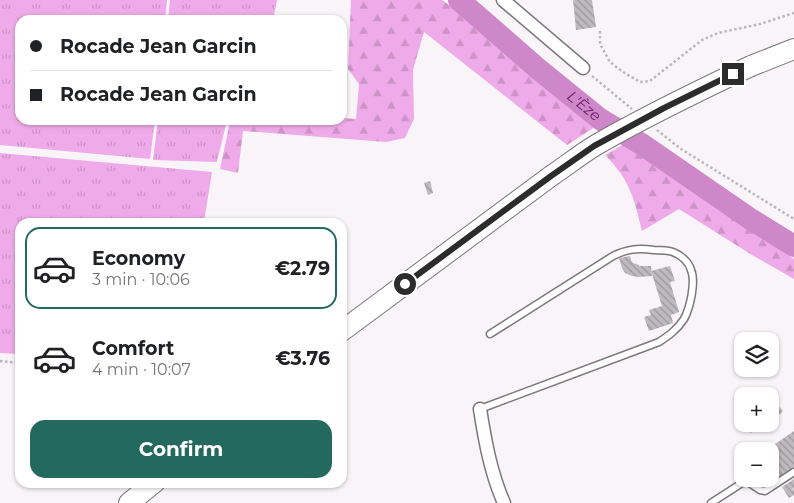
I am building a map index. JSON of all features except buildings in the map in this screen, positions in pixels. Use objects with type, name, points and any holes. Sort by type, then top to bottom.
[{"type":"main road","points":[[347,327],[594,146],[681,99],[750,66],[794,48]]},
{"type":"main road","points":[[129,503],[148,488]]},
{"type":"street","points":[[503,0],[583,68]]},
{"type":"street","points":[[480,409],[485,442],[497,488],[504,503]]},
{"type":"lane","points":[[480,409],[658,342],[674,332],[684,318],[689,304],[692,289],[692,271],[686,260],[672,252],[646,249],[624,250],[490,334]]},
{"type":"lane","points":[[711,503],[742,483],[748,482],[765,491],[794,472]]},
{"type":"path","points":[[600,31],[600,44],[610,62],[640,82],[650,81],[702,40],[718,33],[760,24],[794,13]]},
{"type":"path","points":[[681,149],[794,219]]},
{"type":"path","points":[[0,361],[15,363]]},
{"type":"green space","points":[[0,0],[167,0],[166,15],[15,15],[15,125],[154,125],[150,159],[0,145]]},
{"type":"green space","points":[[170,0],[277,0],[274,15],[168,15]]},
{"type":"green space","points":[[351,0],[442,0],[481,28],[577,105],[598,125],[567,145],[424,32],[413,70],[414,119],[405,138],[386,142],[243,131],[238,173],[220,169],[229,125],[347,125],[347,118],[356,119],[359,84],[348,69]]},
{"type":"green space","points":[[157,125],[226,125],[217,162],[153,160]]},
{"type":"green space","points":[[626,143],[794,259],[794,279],[679,209],[642,231],[626,181],[605,155]]},
{"type":"green space","points":[[0,153],[212,172],[205,218],[15,218],[15,354],[0,353]]},
{"type":"waterway","name":"L'Èze","points":[[459,0],[537,68],[600,119],[643,145],[749,218],[794,246]]},
{"type":"route","points":[[405,284],[594,146],[648,116],[733,74]]}]
